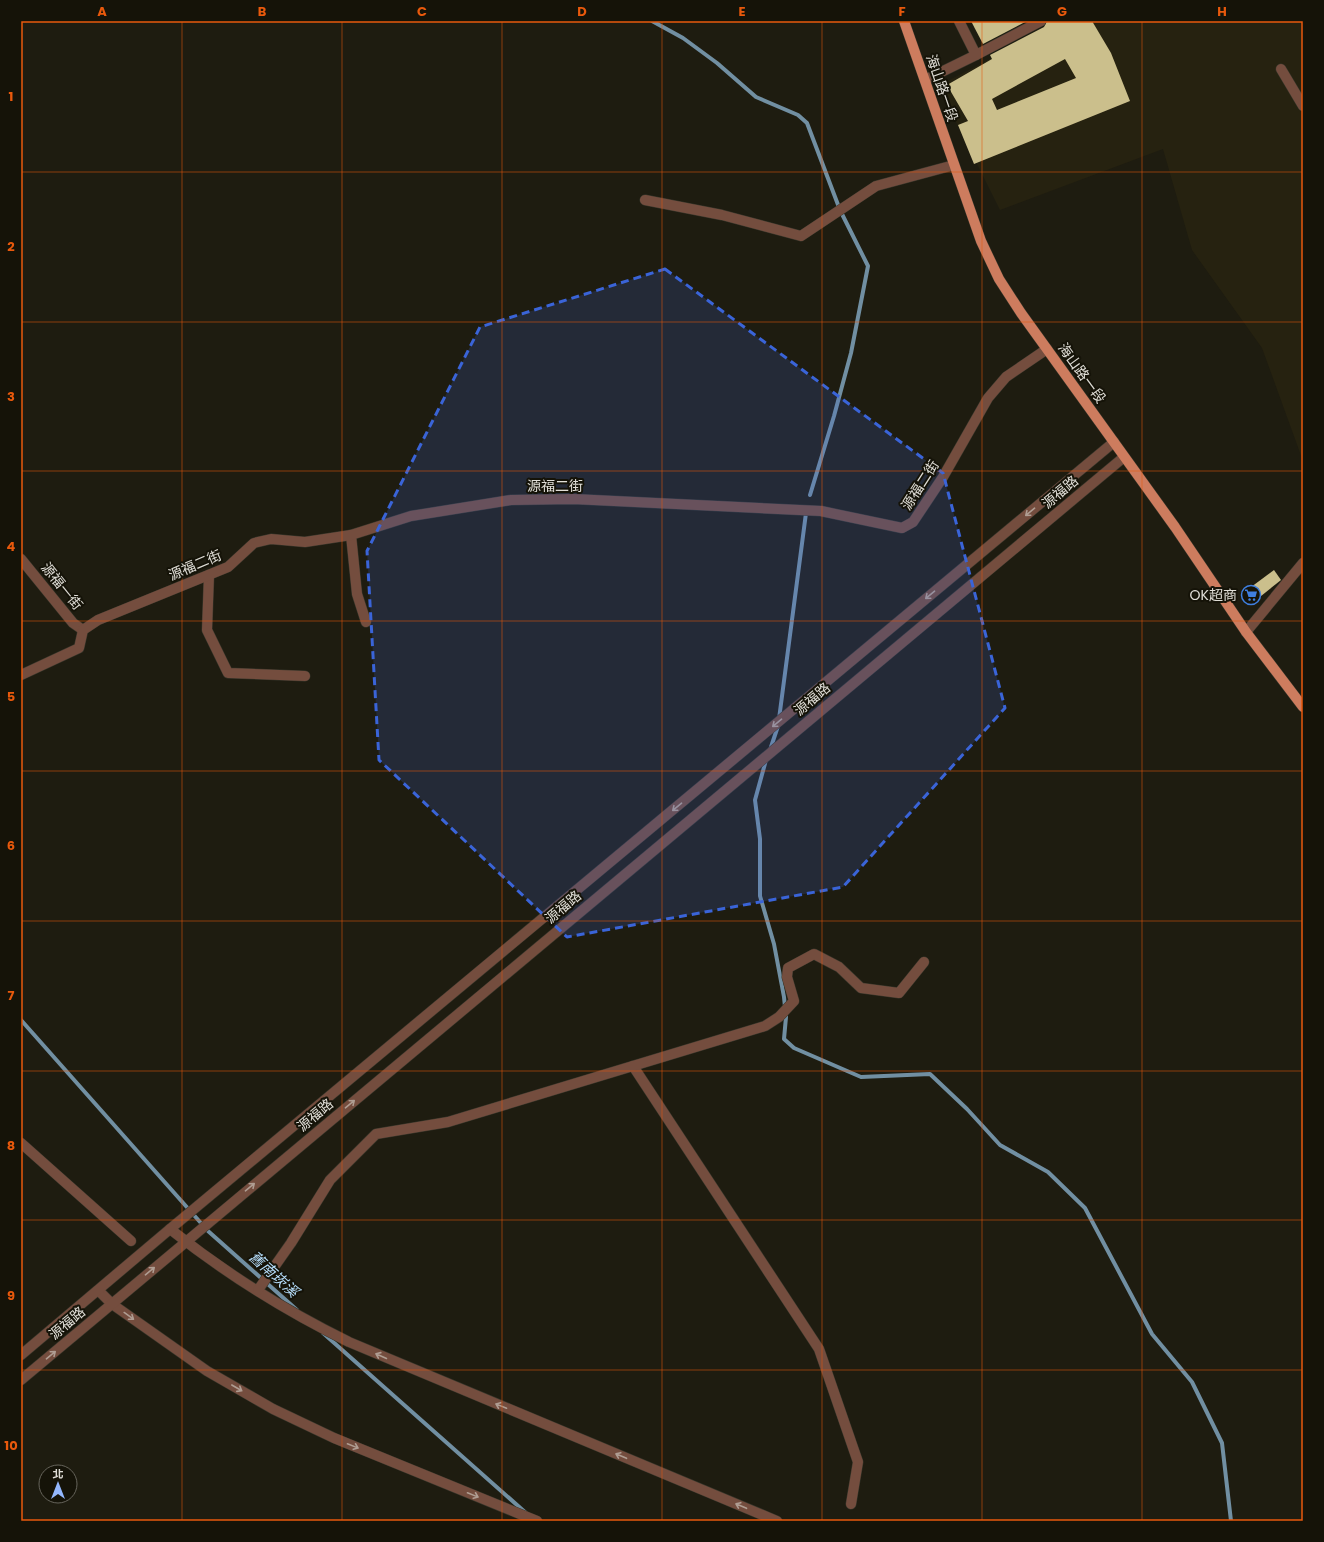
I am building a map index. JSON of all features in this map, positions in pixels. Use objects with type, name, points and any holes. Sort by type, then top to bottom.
[{"type":"main road","name":"海山路一段","points":[[904,21],[981,241],[1000,279],[1047,349],[1114,442],[1246,632],[1303,707]]},
{"type":"street","points":[[959,21],[976,55]]},
{"type":"street","points":[[925,80],[1041,21]]},
{"type":"street","points":[[1281,69],[1303,106]]},
{"type":"street","points":[[645,200],[722,215],[801,236],[876,186],[954,165]]},
{"type":"street","name":"源福二街","points":[[82,630],[98,620],[228,567],[254,543],[271,539],[305,542],[351,535],[411,516],[511,500],[573,499],[821,511],[902,528],[913,522],[943,477],[988,398],[1006,377],[1047,349]]},
{"type":"street","name":"源福路","points":[[21,1355],[1114,442]]},
{"type":"street","name":"源福路","points":[[21,1380],[1124,457]]},
{"type":"street","points":[[351,535],[357,594],[366,622]]},
{"type":"street","name":"源福一街","points":[[21,559],[73,622],[82,630]]},
{"type":"street","points":[[1246,632],[1303,563]]},
{"type":"street","points":[[209,575],[207,630],[228,673],[305,676]]},
{"type":"street","points":[[21,675],[79,648],[82,630]]},
{"type":"street","points":[[258,1290],[291,1244],[330,1180],[376,1134],[448,1122],[765,1026],[779,1017],[793,1002],[792,990],[787,978],[788,968],[814,954],[839,967],[861,988],[899,993],[924,962]]},
{"type":"street","points":[[633,1066],[819,1349],[858,1462],[851,1504]]},
{"type":"street","points":[[21,1143],[132,1241]]},
{"type":"street","points":[[170,1229],[300,1318],[349,1342],[777,1521]]},
{"type":"street","points":[[99,1291],[112,1304],[207,1372],[273,1409],[334,1438],[537,1521]]},
{"type":"highlighted area","points":[[665,269],[943,473],[1005,708],[843,887],[567,937],[379,760],[367,551],[480,327]]},
{"type":"shaded area","points":[[1063,21],[1303,21],[1303,461],[1262,348],[1192,250],[1163,149],[1000,210],[938,86]]},
{"type":"building","points":[[971,21],[1027,21],[983,44]]},
{"type":"building","points":[[1047,21],[1092,21],[1111,53],[1130,101],[974,164],[958,125],[968,121],[947,85],[992,59],[990,55],[1044,27]],"holes":[[[1065,59],[1076,78],[997,110],[992,99]]]},
{"type":"building","points":[[1274,570],[1281,580],[1251,604],[1243,593]]},
{"type":"waterway","points":[[652,21],[683,38],[717,63],[756,97],[798,115],[807,123],[840,210],[868,266],[851,353],[810,495]]},
{"type":"waterway","points":[[779,719],[806,513]]},
{"type":"waterway","points":[[770,750],[778,726]]},
{"type":"waterway","points":[[766,760],[755,800],[760,839],[760,896],[774,944],[784,997],[786,1017],[784,1039],[794,1048],[861,1077],[930,1074],[967,1109],[1000,1145],[1048,1172],[1085,1208],[1152,1334],[1192,1382],[1222,1443],[1231,1521]]},
{"type":"waterway","name":"舊南崁溪","points":[[21,1020],[208,1231],[297,1310]]},
{"type":"waterway","name":"舊南崁溪","points":[[323,1333],[526,1513]]},
{"type":"place","name":"OK超商","points":[[1251,595]]}]
